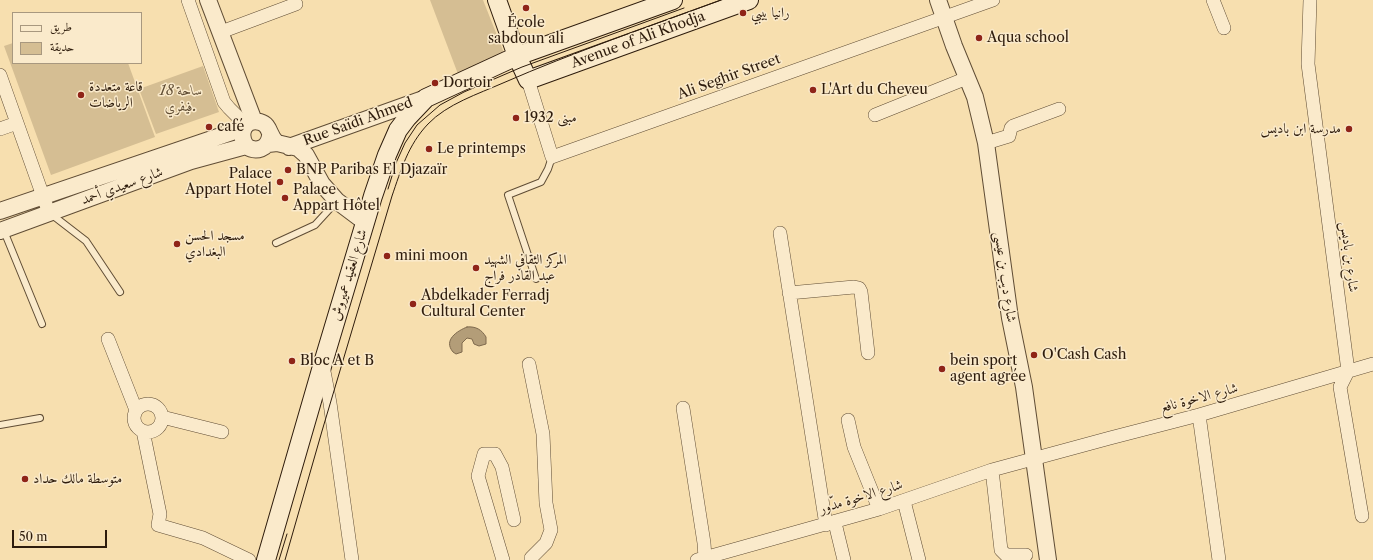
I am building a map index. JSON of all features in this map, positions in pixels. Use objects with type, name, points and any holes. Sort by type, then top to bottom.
[{"type":"main road","points":[[497,0],[517,56],[528,80]]},
{"type":"main road","name":"Avenue of Ali Khodja","points":[[517,56],[673,0]]},
{"type":"main road","name":"Avenue of Ali Khodja","points":[[528,80],[749,0]]},
{"type":"main road","name":"شارع العقيد عميروش","points":[[266,560],[378,179],[398,130],[426,98],[517,56]]},
{"type":"street","points":[[188,0],[224,102],[248,125]]},
{"type":"street","points":[[208,0],[221,32],[248,125],[242,137],[246,146],[250,149],[260,150],[276,142],[298,148],[306,155],[322,184],[337,201],[365,222]]},
{"type":"street","name":"شارع ديب بن عيسى","points":[[938,0],[975,96],[986,143],[1010,318],[1024,387],[1048,560]]},
{"type":"street","name":"Ali Seghir Street","points":[[552,157],[993,0]]},
{"type":"street","points":[[1213,0],[1224,28]]},
{"type":"street","name":"شارع بن باديس","points":[[1310,0],[1308,64],[1348,371]]},
{"type":"street","points":[[221,32],[296,4]]},
{"type":"street","points":[[0,74],[49,212]]},
{"type":"street","points":[[875,115],[967,78]]},
{"type":"street","points":[[528,80],[552,157]]},
{"type":"street","name":"Rue Saïdi Ahmed","points":[[276,142],[426,98]]},
{"type":"street","points":[[986,143],[1009,136],[1013,126],[1059,108]]},
{"type":"street","points":[[248,125],[262,122],[266,125],[276,142]]},
{"type":"street","points":[[0,129],[17,123]]},
{"type":"street","name":"شارع سعيدي أحمد","points":[[0,211],[248,125]]},
{"type":"street","name":"شارع سعيدي أحمد","points":[[2,230],[191,161],[246,146]]},
{"type":"street","points":[[780,233],[789,293],[830,524],[844,560]]},
{"type":"street","points":[[789,293],[854,287],[859,288],[861,292],[868,353]]},
{"type":"street","points":[[108,339],[136,410],[134,418],[135,423],[144,431],[153,432],[162,422],[159,409],[152,404],[143,405],[136,410]]},
{"type":"street","points":[[323,363],[352,560]]},
{"type":"street","points":[[529,364],[543,434],[546,503],[551,530],[546,543],[531,558],[531,560]]},
{"type":"street","name":"شارع الاخوة نافع","points":[[1033,459],[1199,415],[1373,364]]},
{"type":"street","points":[[1348,371],[1340,386],[1362,516]]},
{"type":"street","points":[[683,408],[704,543],[701,559]]},
{"type":"street","points":[[1199,415],[1219,560]]},
{"type":"street","points":[[162,417],[222,432]]},
{"type":"street","points":[[848,420],[854,447],[879,509]]},
{"type":"street","points":[[144,431],[160,514],[158,525],[203,538],[249,560]]},
{"type":"street","points":[[503,560],[478,476],[484,454],[495,454],[502,467],[514,520]]},
{"type":"street","name":"شارع الاخوة مدّور","points":[[701,559],[830,524],[904,501],[992,470],[1033,459]]},
{"type":"street","points":[[992,470],[1001,550],[1006,555],[1026,555]]},
{"type":"street","points":[[904,501],[919,560]]},
{"type":"lane","points":[[536,278],[508,195],[541,182],[548,170],[552,157]]},
{"type":"lane","points":[[276,243],[315,225],[337,201]]},
{"type":"lane","points":[[49,212],[86,241],[120,292]]},
{"type":"lane","points":[[2,230],[42,324]]},
{"type":"lane","points":[[0,425],[40,418]]},
{"type":"green space","points":[[430,0],[483,0],[504,53],[458,74]]},
{"type":"green space","name":"قاعة متعددة الرياضات","points":[[12,43],[12,64],[128,64],[155,137],[51,175],[4,46]]},
{"type":"green space","name":"ساحة 18 فيفري.","points":[[203,66],[219,112],[156,134],[139,89]]},
{"type":"shaded area","points":[[467,327],[473,327],[481,330],[486,337],[486,344],[479,346],[474,344],[472,339],[467,338],[462,343],[462,352],[456,354],[450,348],[450,340],[452,336]]},
{"type":"tram line","points":[[285,560],[392,196],[410,149],[421,132],[444,111],[473,96],[584,50],[721,0]]},
{"type":"tram line","points":[[388,189],[396,163],[405,143],[417,125],[440,105],[464,92],[522,67],[684,8]]},
{"type":"tram line","points":[[279,560],[287,534]]},
{"type":"place","name":"École sabdoun ali","points":[[526,8]]},
{"type":"place","name":"رانيا بيبي","points":[[743,13]]},
{"type":"place","name":"Aqua school","points":[[979,38]]},
{"type":"place","name":"Dortoir","points":[[435,83]]},
{"type":"place","name":"L'Art du Cheveu","points":[[813,90]]},
{"type":"place","name":"قاعة متعددة الرياضات","points":[[81,95]]},
{"type":"place","name":"مبنى 1932","points":[[516,118]]},
{"type":"place","name":"café","points":[[209,127]]},
{"type":"place","name":"مدرسة ابن باديس","points":[[1349,129]]},
{"type":"place","name":"Le printemps","points":[[429,149]]},
{"type":"place","name":"BNP Paribas El Djazaïr","points":[[288,170]]},
{"type":"place","name":"Palace Appart Hotel","points":[[280,182]]},
{"type":"place","name":"Palace Appart Hôtel","points":[[285,198]]},
{"type":"place","name":"مسجد الحسن البغدادي","points":[[177,244]]},
{"type":"place","name":"mini moon","points":[[387,256]]},
{"type":"place","name":"المركز الثقافي الشهيد عبد القادر فراج","points":[[476,268]]},
{"type":"place","name":"Abdelkader Ferradj Cultural Center","points":[[413,304]]},
{"type":"place","name":"O'Cash Cash","points":[[1034,355]]},
{"type":"place","name":"Bloc A et B","points":[[292,361]]},
{"type":"place","name":"bein sport agent agrée","points":[[942,369]]},
{"type":"place","name":"متوسطة مالك حداد","points":[[25,479]]}]
